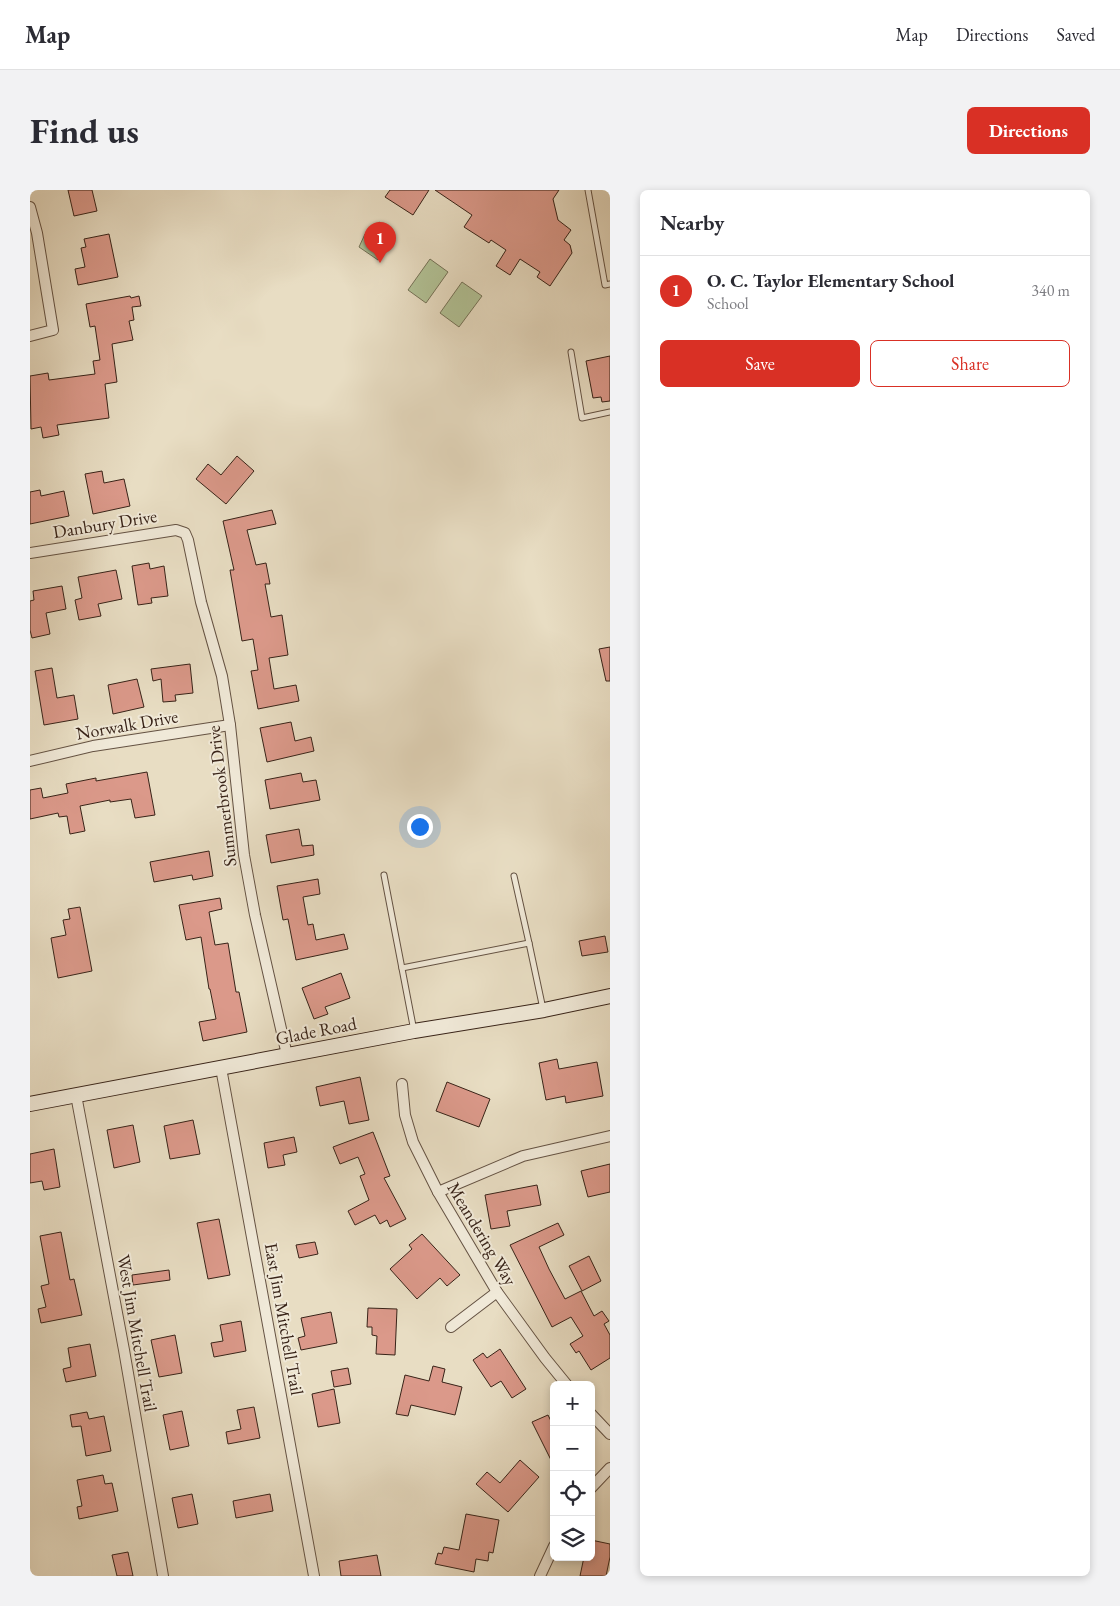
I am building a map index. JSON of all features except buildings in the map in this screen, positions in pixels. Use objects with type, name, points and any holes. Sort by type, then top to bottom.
[{"type":"main road","name":"Glade Road","points":[[30,1104],[414,1031],[544,1010],[610,996]]},
{"type":"street","points":[[30,207],[53,330],[30,336]]},
{"type":"street","name":"Danbury Drive","points":[[30,553],[176,530],[185,533]]},
{"type":"street","name":"Summerbrook Drive","points":[[185,533],[201,602],[222,676],[230,725],[244,855],[253,907],[287,1055]]},
{"type":"street","name":"Norwalk Drive","points":[[30,761],[94,746],[230,725]]},
{"type":"street","name":"East Jim Mitchell Trail","points":[[221,1068],[314,1576]]},
{"type":"street","name":"Meandering Way","points":[[402,1084],[404,1115],[413,1142],[438,1192],[497,1292],[563,1381]]},
{"type":"street","name":"West Jim Mitchell Trail","points":[[76,1096],[164,1576]]},
{"type":"street","points":[[438,1192],[523,1156],[610,1136]]},
{"type":"street","points":[[451,1327],[497,1292]]},
{"type":"street","points":[[595,1418],[610,1434]]},
{"type":"street","points":[[595,1484],[610,1468]]},
{"type":"street","points":[[540,1576],[550,1555]]},
{"type":"lane","points":[[588,190],[606,285],[610,284]]},
{"type":"lane","points":[[571,352],[582,418],[610,412]]},
{"type":"lane","points":[[384,875],[414,1031]]},
{"type":"lane","points":[[514,876],[544,1010]]},
{"type":"lane","points":[[402,968],[530,943]]},
{"type":"green space","points":[[379,222],[391,230],[387,246],[378,260],[359,247],[365,234],[371,237]]},
{"type":"green space","points":[[430,259],[448,272],[426,303],[408,290]]},
{"type":"green space","points":[[462,282],[482,296],[459,327],[440,313]]},
{"type":"place","name":"O. C. Taylor Elementary School","points":[[380,263]]}]
